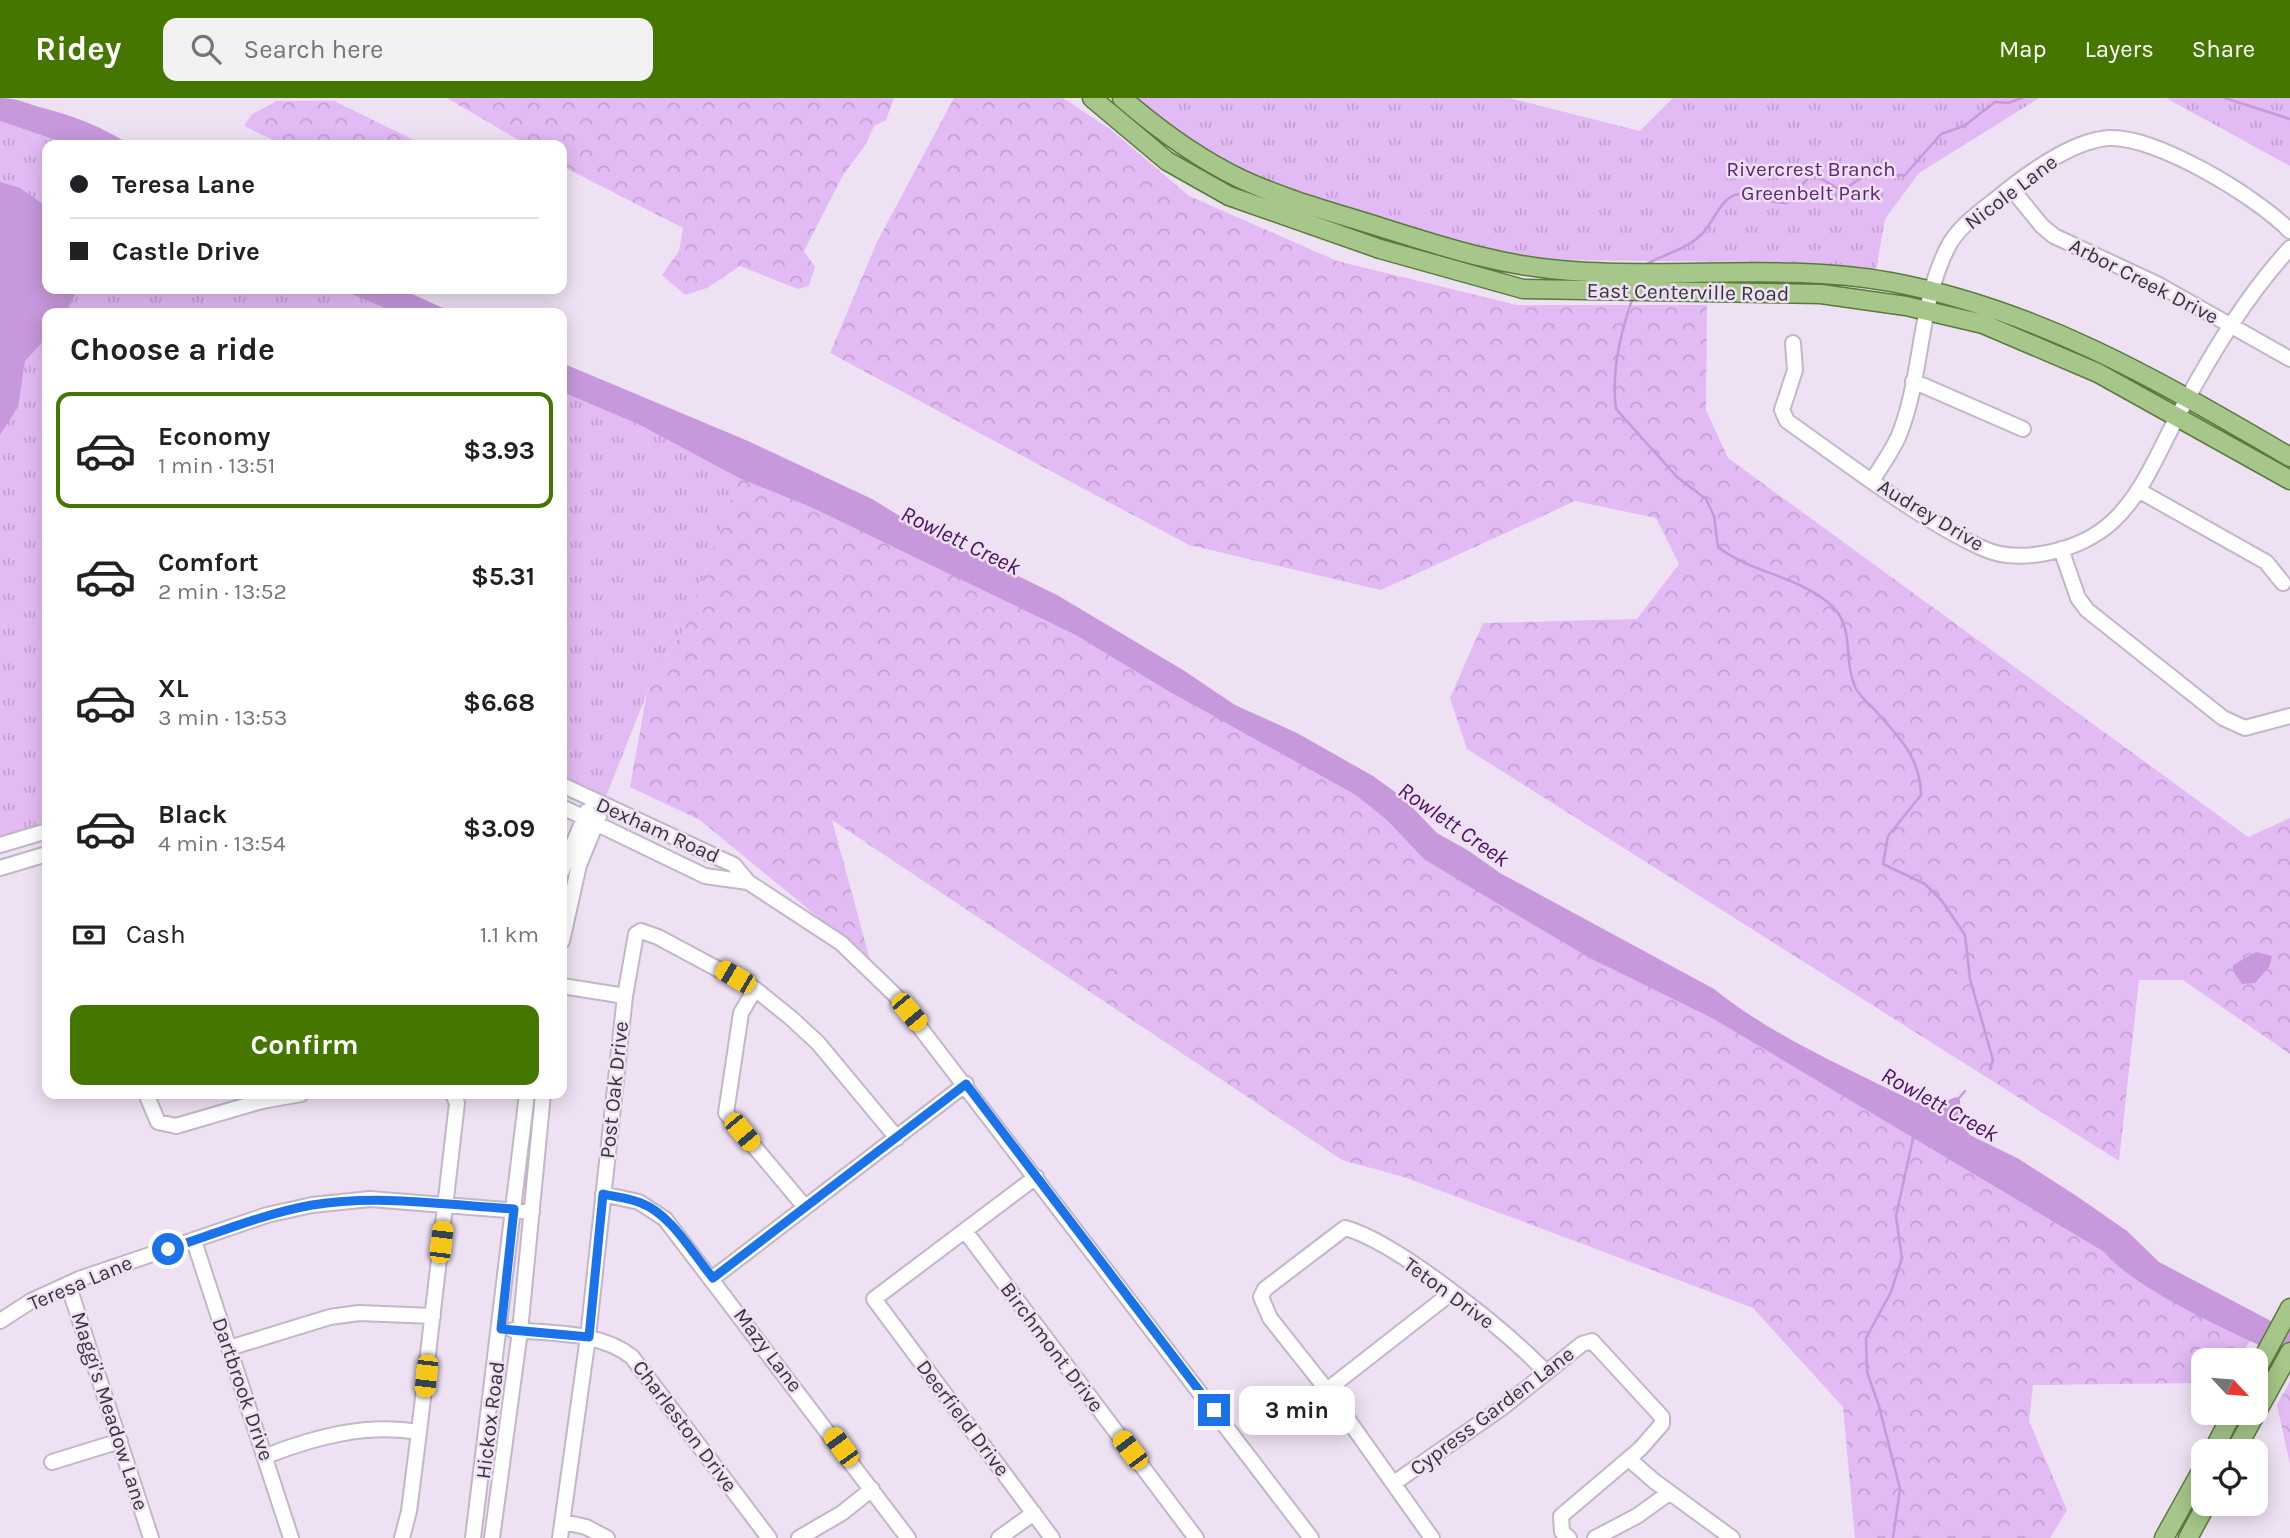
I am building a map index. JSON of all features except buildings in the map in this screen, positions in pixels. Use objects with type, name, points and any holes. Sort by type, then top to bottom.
[{"type":"main road","name":"East Centerville Road","points":[[1092,98],[1167,161],[1239,200],[1439,268],[1523,289],[1821,294],[1928,311],[1983,324],[2020,337],[2098,373],[2290,480]]},
{"type":"main road","name":"East Centerville Road","points":[[1122,98],[1178,143],[1243,180],[1485,259],[1575,272],[1830,273],[1933,291],[1986,304],[2055,330],[2290,457]]},
{"type":"main road","points":[[2268,1349],[2290,1308]]},
{"type":"main road","points":[[2242,1439],[2290,1352]]},
{"type":"main road","points":[[2164,1538],[2191,1490]]},
{"type":"main road","points":[[2188,1538],[2200,1516]]},
{"type":"street","name":"Nicole Lane","points":[[1872,481],[1901,430],[1933,291],[1953,238],[2011,188],[2059,154],[2108,138],[2140,143],[2180,159],[2228,185],[2275,216],[2290,231]]},
{"type":"street","name":"Arbor Creek Drive","points":[[2011,188],[2042,226],[2054,236],[2159,285],[2290,359]]},
{"type":"street","name":"Audrey Drive","points":[[1793,343],[1795,370],[1782,410],[1784,417],[1872,481],[1984,549],[2015,555],[2061,549],[2110,524],[2138,490],[2177,416],[2231,326],[2263,277],[2290,248]]},
{"type":"street","points":[[1913,382],[2023,429]]},
{"type":"street","points":[[2138,490],[2266,562],[2283,583]]},
{"type":"street","points":[[2061,549],[2078,598],[2098,621],[2223,718],[2245,728],[2290,716]]},
{"type":"street","name":"Dexham Road","points":[[567,788],[707,850],[734,865],[748,882],[841,943],[895,995],[966,1084],[1311,1538]]},
{"type":"street","points":[[567,862],[598,803]]},
{"type":"street","name":"Dexham Road","points":[[567,809],[705,876],[748,882]]},
{"type":"street","points":[[567,918],[590,820]]},
{"type":"street","points":[[0,845],[42,832]]},
{"type":"street","points":[[0,869],[42,856]]},
{"type":"street","name":"Post Oak Drive","points":[[560,1538],[589,1337],[625,996],[636,934],[642,931],[658,937],[755,989]]},
{"type":"street","points":[[567,987],[625,996]]},
{"type":"street","points":[[806,1207],[726,1113],[741,1013],[755,989],[818,1043],[897,1138]]},
{"type":"street","points":[[713,1278],[966,1084]]},
{"type":"street","points":[[148,1099],[158,1122],[176,1125],[273,1099]]},
{"type":"street","points":[[402,1538],[409,1511],[433,1316],[455,1099]]},
{"type":"street","name":"Hickox Road","points":[[473,1538],[501,1329],[526,1099]]},
{"type":"street","name":"Hickox Road","points":[[492,1538],[520,1331],[543,1099]]},
{"type":"street","points":[[965,1231],[1036,1177]]},
{"type":"street","name":"Mazy Lane","points":[[603,1194],[639,1202],[665,1219],[713,1278],[908,1538]]},
{"type":"street","name":"Teresa Lane","points":[[0,1321],[31,1301],[68,1284],[267,1215],[312,1205],[370,1199],[514,1209],[532,1213]]},
{"type":"street","name":"Teton Drive","points":[[1327,1390],[1270,1318],[1261,1297],[1270,1283],[1345,1228],[1388,1248],[1451,1293],[1523,1348],[1545,1371]]},
{"type":"street","name":"Deerfield Drive","points":[[965,1231],[874,1299],[1052,1538]]},
{"type":"street","name":"Birchmont Drive","points":[[965,1231],[1196,1538]]},
{"type":"street","name":"Dartbrook Drive","points":[[194,1241],[291,1538]]},
{"type":"street","name":"Maggi's Meadow Lane","points":[[68,1284],[151,1538]]},
{"type":"street","points":[[1432,1538],[1327,1390],[1451,1293]]},
{"type":"street","points":[[229,1348],[330,1317],[359,1313],[433,1316]]},
{"type":"street","name":"Charleston Drive","points":[[501,1329],[589,1337],[621,1348],[642,1367],[769,1538]]},
{"type":"street","name":"Cypress Garden Lane","points":[[1394,1483],[1503,1407],[1582,1344],[1592,1341],[1662,1417],[1659,1432],[1629,1459]]},
{"type":"street","points":[[266,1456],[290,1446],[367,1428],[419,1432]]},
{"type":"street","points":[[52,1462],[120,1441]]},
{"type":"street","points":[[1565,1535],[1561,1516],[1570,1505],[1629,1459],[1669,1493],[1732,1538]]},
{"type":"street","points":[[799,1538],[842,1513],[872,1489]]},
{"type":"street","points":[[1595,1538],[1637,1516],[1669,1493]]},
{"type":"street","points":[[999,1538],[1034,1513]]},
{"type":"street","points":[[564,1522],[586,1527],[607,1538]]},
{"type":"green space","points":[[447,98],[894,98],[886,120],[874,126],[866,144],[843,175],[804,251],[815,267],[809,286],[798,289],[740,266],[707,288],[685,295],[662,275],[679,251],[683,228],[567,169],[567,140],[518,140]]},
{"type":"green space","points":[[954,98],[1063,98],[1110,129],[1189,196],[1337,261],[1517,305],[1707,305],[1706,410],[1728,458],[2248,837],[2290,818],[2290,1054],[2183,980],[2139,980],[2119,1161],[1467,749],[1450,698],[1483,623],[1637,619],[1679,564],[1656,518],[1575,501],[1381,590],[1189,545],[830,353],[877,242]]},
{"type":"green space","name":"Rivercrest Branch Greenbelt Park","points":[[1136,98],[1509,98],[1640,131],[1673,98],[2039,98],[1919,173],[1885,219],[1876,270],[1758,262],[1552,260],[1481,249],[1258,178],[1209,152],[1169,126]]},
{"type":"green space","points":[[2166,98],[2290,98],[2290,166]]},
{"type":"green space","points":[[277,101],[334,101],[414,140],[273,140],[244,126],[252,114]]},
{"type":"green space","points":[[0,121],[55,140],[42,140],[42,294],[351,294],[385,308],[42,308],[42,826],[0,839]]},
{"type":"green space","points":[[567,394],[638,424],[739,478],[685,626],[647,693],[605,799],[567,782]]},
{"type":"green space","points":[[741,471],[1180,673],[1446,854],[1686,984],[2255,1334],[2245,1348],[2191,1348],[2191,1383],[2033,1385],[2029,1421],[2067,1510],[2050,1538],[1855,1538],[1843,1407],[1753,1308],[1404,1177],[1342,1160],[832,820],[870,960],[700,820],[630,787],[647,693],[685,626]]},
{"type":"green space","points":[[2290,1381],[2290,1464],[2277,1405]]},
{"type":"water","points":[[0,98],[17,100],[78,119],[122,140],[55,140],[0,121]]},
{"type":"water","points":[[0,182],[20,188],[42,203],[42,294],[76,294],[68,308],[42,308],[42,342],[25,361],[18,407],[0,435]]},
{"type":"water","points":[[351,294],[412,294],[443,308],[385,308]]},
{"type":"water","name":"Rowlett Creek","points":[[567,365],[748,441],[872,499],[921,529],[1057,595],[1183,670],[1235,705],[1297,733],[1373,776],[1402,797],[1437,833],[1500,873],[1714,989],[1761,1022],[1812,1051],[1915,1102],[1933,1106],[1956,1097],[1960,1100],[1961,1125],[1970,1135],[2019,1159],[2078,1197],[2127,1231],[2159,1262],[2290,1331],[2290,1360],[2165,1298],[2141,1283],[2103,1251],[1714,1019],[1588,957],[1485,896],[1424,859],[1387,820],[1356,795],[1165,689],[1076,635],[811,507],[739,478],[638,424],[567,394]]},
{"type":"water","points":[[2256,952],[2272,956],[2269,967],[2255,983],[2242,984],[2233,971],[2233,965]]},
{"type":"waterway","points":[[1645,265],[1695,240],[1723,204],[1733,196],[1745,194],[1787,203],[1809,177],[1815,175],[1842,191],[1862,177],[1905,175],[1941,134],[1964,126],[1995,102],[2008,103],[2022,98]]},
{"type":"waterway","points":[[2225,98],[2290,119]]},
{"type":"waterway","points":[[1633,297],[1618,353],[1616,409],[1677,477],[1706,499],[1714,516],[1718,547],[1746,563],[1804,587],[1831,605],[1839,614],[1846,634],[1856,689],[1906,748],[1920,781],[1921,795],[1888,836],[1883,864],[1925,884],[1942,901],[1965,935],[1970,979],[1993,1060],[1990,1069]]},
{"type":"waterway","name":"Rowlett Creek","points":[[1958,1099],[1965,1091]]},
{"type":"waterway","points":[[1893,1538],[1900,1489],[1879,1406],[1867,1372],[1866,1338],[1891,1292],[1902,1258],[1896,1216],[1914,1134]]},
{"type":"route","points":[[168,1249],[267,1215],[312,1205],[370,1199],[514,1209],[501,1329],[589,1337],[603,1194],[639,1202],[653,1209],[665,1219],[713,1278],[966,1084],[1214,1410]]}]
